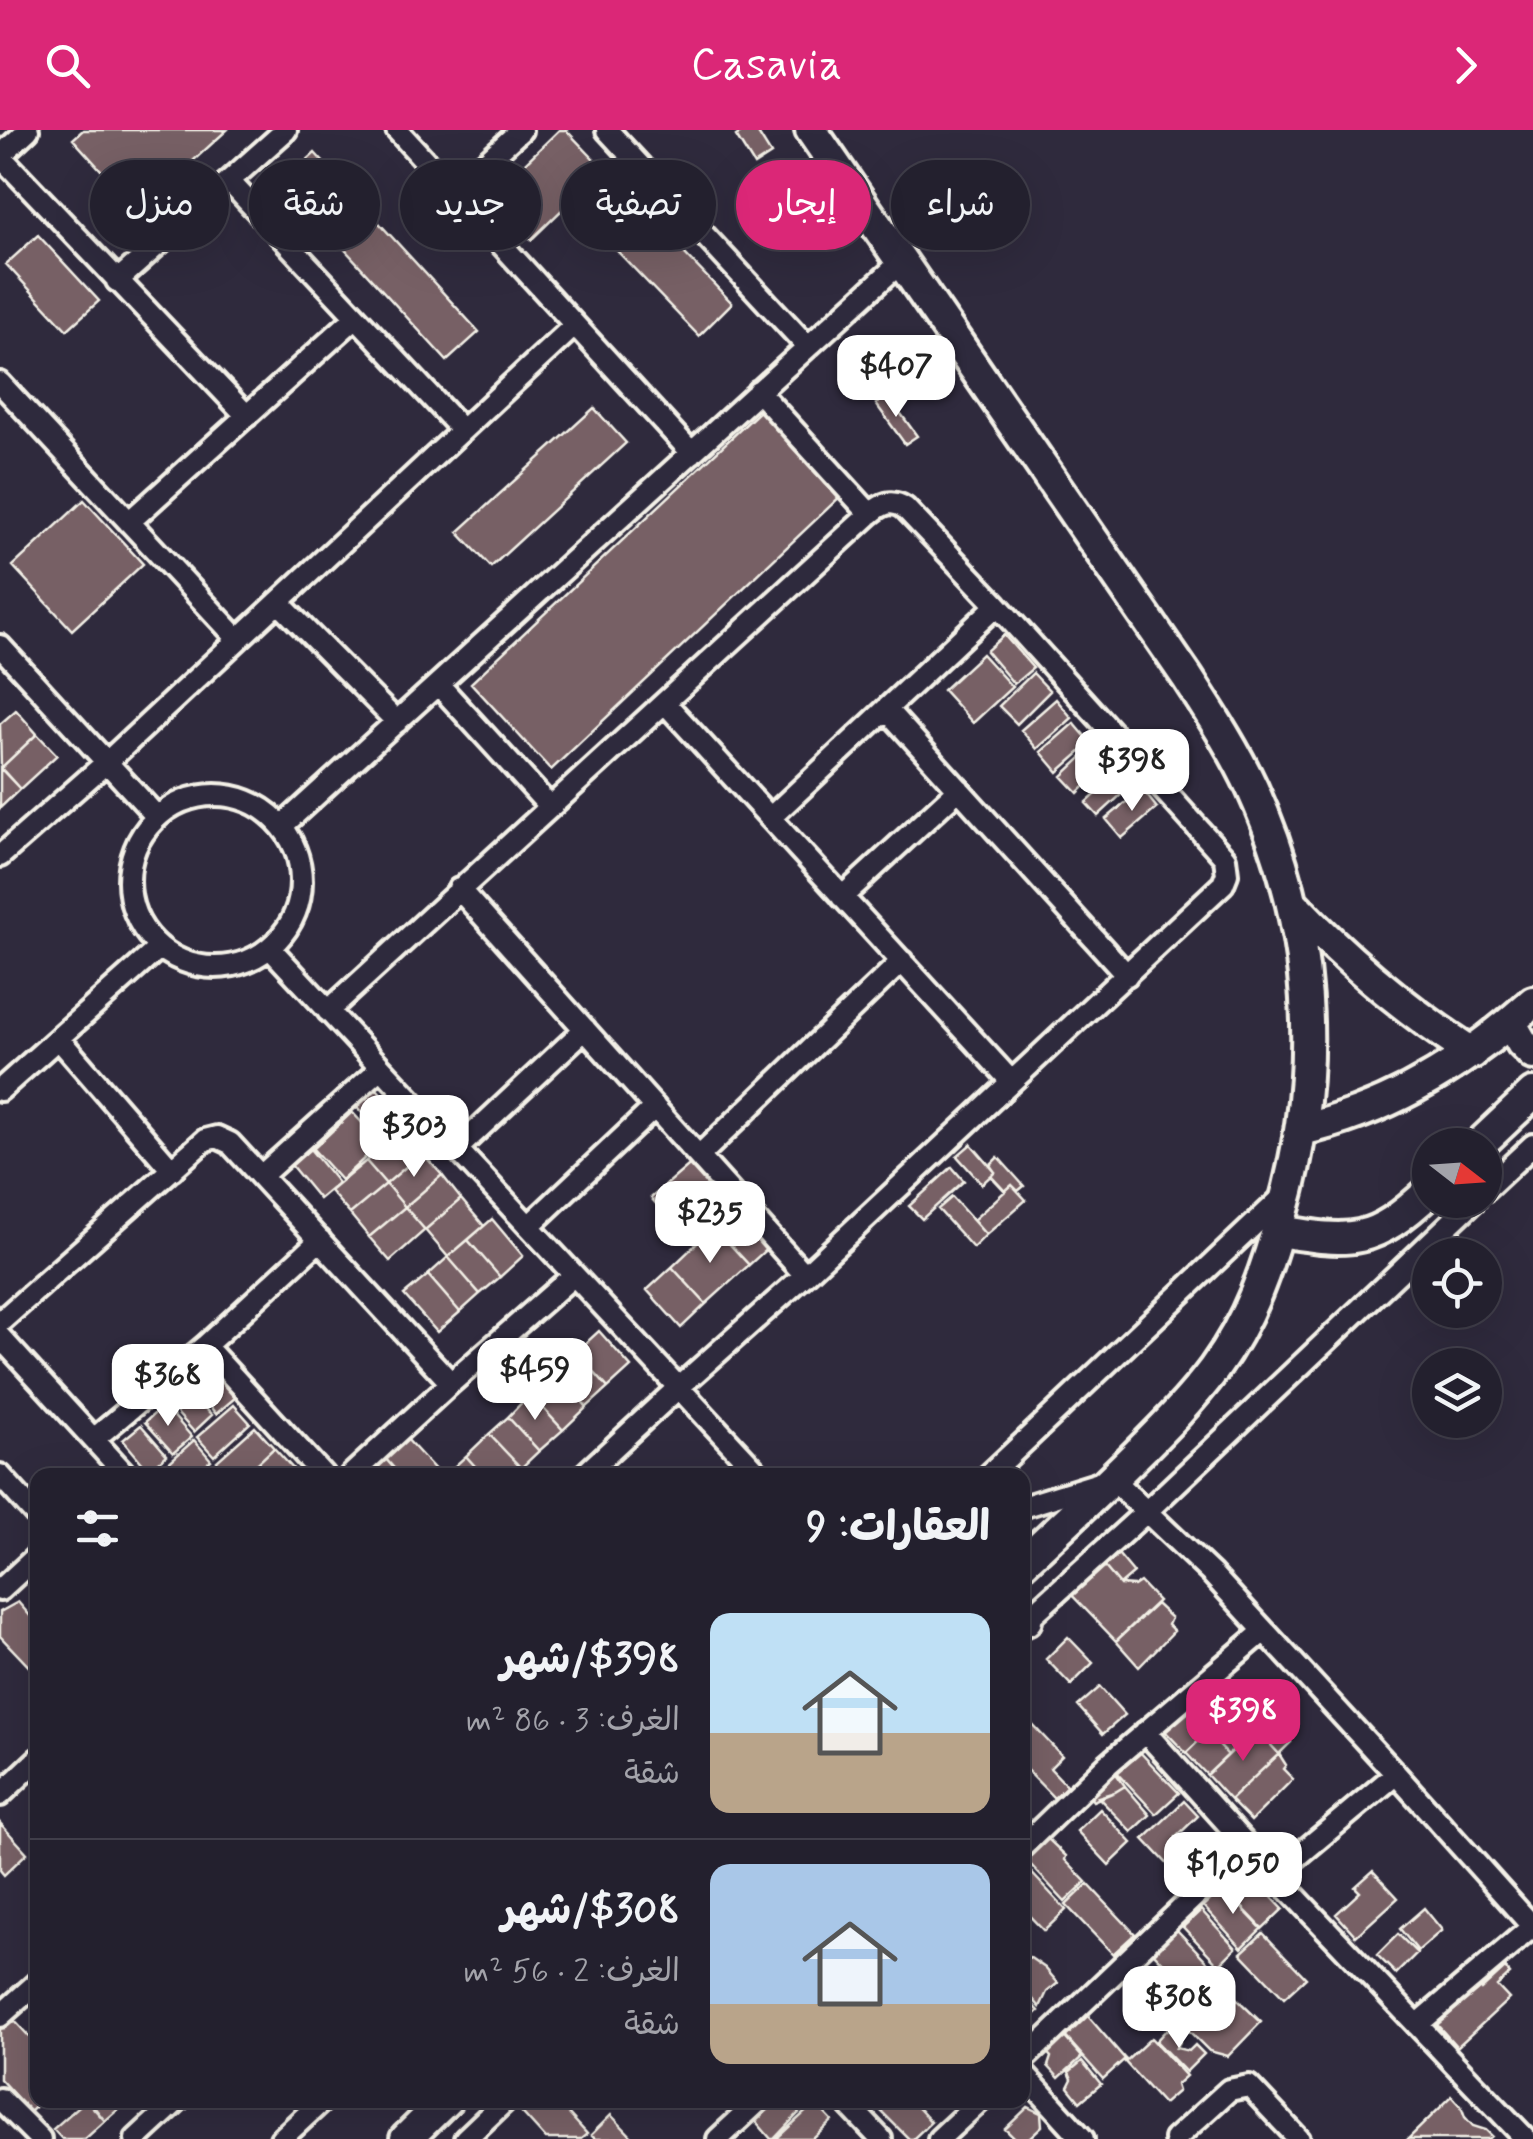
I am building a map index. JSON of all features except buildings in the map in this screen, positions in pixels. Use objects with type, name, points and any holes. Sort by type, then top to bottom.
[{"type":"main road","points":[[810,130],[1220,729],[1252,788],[1276,850],[1294,905],[1304,960],[1308,1050],[1301,1130],[1289,1192],[1262,1281],[1239,1330],[1188,1403],[1030,1556]]},
{"type":"main road","points":[[1294,905],[1378,985],[1472,1053]]},
{"type":"main road","points":[[1301,1130],[1377,1107],[1445,1071],[1522,1012]]},
{"type":"main road","points":[[1522,1012],[1522,1044],[1533,1054]]},
{"type":"main road","points":[[1497,1128],[1533,1094]]},
{"type":"main road","points":[[1278,1231],[1326,1238],[1367,1235],[1386,1228],[1412,1206]]},
{"type":"main road","points":[[406,2139],[438,2108]]},
{"type":"street","points":[[28,130],[0,156],[247,416]]},
{"type":"street","points":[[286,130],[229,181],[462,430]]},
{"type":"street","points":[[397,130],[424,160]]},
{"type":"street","points":[[488,160],[521,130]]},
{"type":"street","points":[[607,130],[807,346]]},
{"type":"street","points":[[118,281],[152,250]]},
{"type":"street","points":[[506,250],[692,452]]},
{"type":"street","points":[[282,826],[901,262]]},
{"type":"street","points":[[129,522],[356,317]]},
{"type":"street","points":[[0,856],[107,762],[575,325]]},
{"type":"street","points":[[0,383],[238,639]]},
{"type":"street","points":[[758,391],[870,514]]},
{"type":"street","points":[[328,1011],[886,503],[900,504],[997,605],[1224,858],[1227,874],[1223,884],[806,1275],[591,1468]]},
{"type":"street","points":[[278,602],[397,722]]},
{"type":"street","points":[[770,818],[997,605]]},
{"type":"street","points":[[0,646],[157,817]]},
{"type":"street","points":[[438,684],[550,807]]},
{"type":"street","points":[[664,703],[1012,1081]]},
{"type":"street","points":[[886,709],[1127,974]]},
{"type":"street","points":[[842,896],[959,790]]},
{"type":"street","points":[[212,794],[251,802],[282,826],[294,846],[301,890],[296,912],[270,948],[244,962],[214,967],[195,965],[176,958],[145,932],[135,913],[129,872],[134,852],[157,817],[183,801],[212,794]]},
{"type":"street","points":[[460,889],[806,1275]]},
{"type":"street","points":[[0,1090],[160,947]]},
{"type":"street","points":[[270,948],[753,1468]]},
{"type":"street","points":[[699,1156],[902,961]]},
{"type":"street","points":[[457,1149],[585,1029]]},
{"type":"street","points":[[58,1038],[172,1170]]},
{"type":"street","points":[[260,1176],[381,1068]]},
{"type":"street","points":[[529,1226],[655,1108]]},
{"type":"street","points":[[0,1322],[205,1140],[217,1137],[230,1143],[450,1383]]},
{"type":"street","points":[[1502,1174],[1533,1145]]},
{"type":"street","points":[[996,1468],[1289,1192]]},
{"type":"street","points":[[1030,1615],[1146,1512],[1456,1218]]},
{"type":"street","points":[[94,1439],[205,1346],[320,1240]]},
{"type":"street","points":[[359,1468],[574,1275]]},
{"type":"street","points":[[0,1337],[120,1468]]},
{"type":"street","points":[[205,1346],[317,1468]]},
{"type":"street","points":[[0,1476],[30,1508]]},
{"type":"street","points":[[1030,1505],[1112,1479],[1212,1574],[1533,1927],[1417,2025]]},
{"type":"street","points":[[0,1590],[30,1562]]},
{"type":"street","points":[[1030,1839],[1108,1764],[1264,1631]]},
{"type":"street","points":[[1146,1732],[1264,1864],[1526,2139]]},
{"type":"street","points":[[0,1795],[30,1767]]},
{"type":"street","points":[[1030,2053],[1224,1868],[1292,1860],[1396,1774]]},
{"type":"street","points":[[0,2016],[8,1994]]},
{"type":"street","points":[[1030,2081],[1083,2139]]},
{"type":"street","points":[[1175,2139],[1239,2086],[1249,2086],[1300,2139]]},
{"type":"street","points":[[0,2100],[40,2139]]},
{"type":"street","points":[[136,2139],[169,2108]]},
{"type":"street","points":[[281,2139],[314,2108]]},
{"type":"street","points":[[465,2139],[498,2108]]},
{"type":"street","points":[[718,2139],[751,2108]]},
{"type":"street","points":[[852,2108],[881,2139]]},
{"type":"street","points":[[939,2139],[972,2108]]}]
